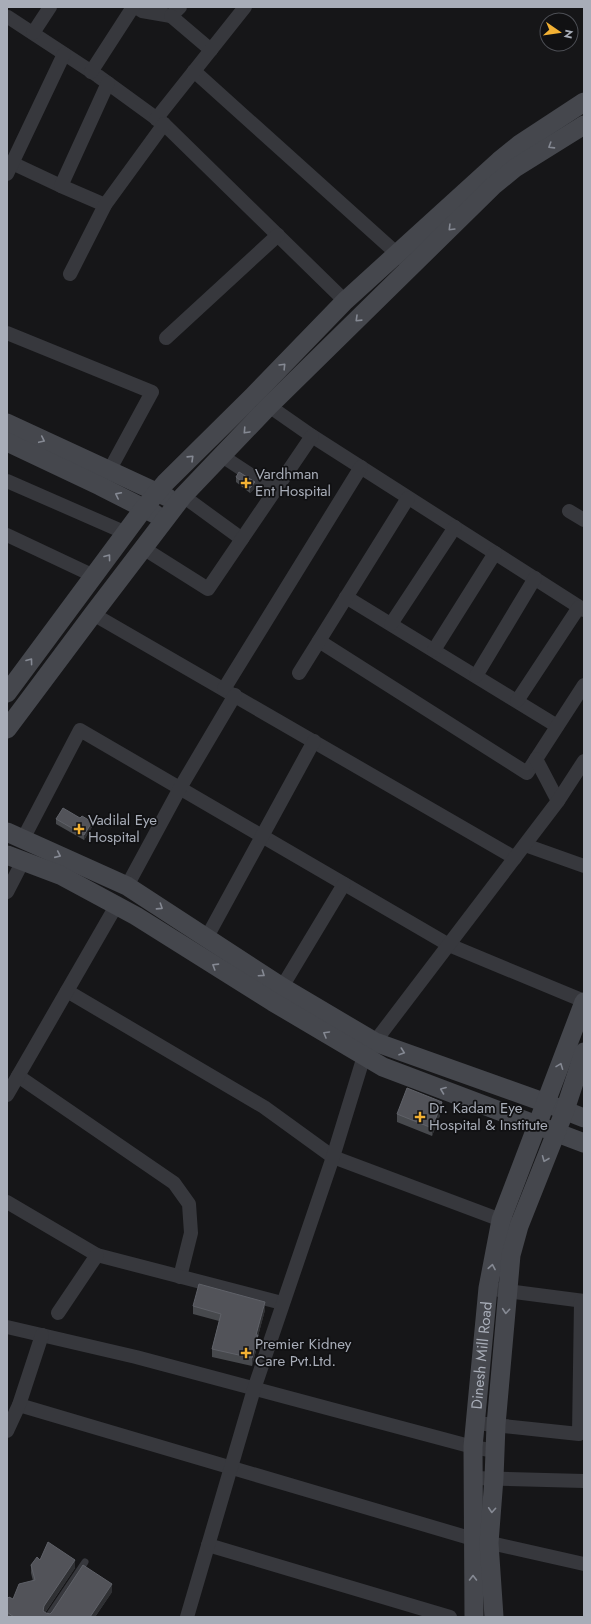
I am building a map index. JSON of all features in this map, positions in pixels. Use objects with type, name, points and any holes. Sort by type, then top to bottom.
[{"type":"main road","points":[[7,693],[157,492],[345,301],[397,253],[499,161],[520,144],[584,102]]},
{"type":"main road","points":[[7,729],[92,614],[181,500],[269,406],[493,186],[515,168],[584,126]]},
{"type":"main road","points":[[7,424],[157,492],[181,500]]},
{"type":"main road","points":[[7,442],[144,508],[165,520]]},
{"type":"main road","points":[[15,835],[127,886],[282,987],[370,1049],[383,1067],[584,1143]]},
{"type":"main road","points":[[15,858],[60,875],[136,916],[370,1049],[546,1102],[584,1118]]},
{"type":"main road","name":"Dinesh Mill Road","points":[[494,1617],[481,1541],[473,1478],[473,1447],[488,1288],[501,1220],[584,1002]]},
{"type":"main road","name":"Dinesh Mill Road","points":[[474,1617],[481,1541],[494,1478],[496,1425],[511,1255],[519,1226],[566,1110],[584,1052]]},
{"type":"street","points":[[33,33],[50,7]]},
{"type":"street","points":[[91,72],[133,7]]},
{"type":"street","points":[[136,7],[142,11],[175,12],[211,50]]},
{"type":"street","points":[[70,274],[106,205],[160,122],[194,71],[245,7]]},
{"type":"street","points":[[9,14],[33,33],[108,83],[160,122],[345,301]]},
{"type":"street","points":[[64,54],[10,168],[61,186],[106,205]]},
{"type":"street","points":[[194,71],[397,253],[411,268]]},
{"type":"street","points":[[61,186],[108,83]]},
{"type":"street","points":[[166,338],[278,235]]},
{"type":"street","points":[[7,333],[152,392],[109,471]]},
{"type":"street","points":[[269,406],[312,436],[408,498],[582,608],[517,701]]},
{"type":"street","points":[[143,548],[208,589],[312,436]]},
{"type":"street","points":[[222,456],[275,491]]},
{"type":"street","points":[[127,886],[230,692],[361,467]]},
{"type":"street","points":[[7,481],[126,533]]},
{"type":"street","points":[[299,673],[408,498]]},
{"type":"street","points":[[181,500],[242,539]]},
{"type":"street","points":[[569,511],[584,520]]},
{"type":"street","points":[[391,624],[454,527]]},
{"type":"street","points":[[7,535],[94,576]]},
{"type":"street","points":[[434,650],[495,553]]},
{"type":"street","points":[[476,676],[535,578]]},
{"type":"street","points":[[346,597],[557,726]]},
{"type":"street","points":[[92,614],[230,692],[515,858]]},
{"type":"street","points":[[319,641],[527,774],[584,685]]},
{"type":"street","points":[[15,835],[80,730],[449,945],[584,1002]]},
{"type":"street","points":[[207,937],[261,835],[314,741]]},
{"type":"street","points":[[536,759],[558,801]]},
{"type":"street","points":[[187,1617],[254,1389],[282,1303],[370,1049],[558,801],[584,761]]},
{"type":"street","points":[[525,844],[584,866]]},
{"type":"street","points":[[7,892],[15,858]]},
{"type":"street","points":[[282,987],[344,884]]},
{"type":"street","points":[[7,1095],[116,906]]},
{"type":"street","points":[[67,991],[264,1108],[333,1157],[519,1226]]},
{"type":"street","points":[[18,1076],[174,1183],[189,1204],[191,1233],[180,1277]]},
{"type":"street","points":[[7,1202],[97,1255],[282,1303]]},
{"type":"street","points":[[58,1313],[97,1255]]},
{"type":"street","points":[[476,1423],[579,1434],[582,1387],[583,1301],[488,1288]]},
{"type":"street","points":[[7,1327],[136,1357],[473,1447],[495,1451]]},
{"type":"street","points":[[7,1431],[19,1405],[42,1335]]},
{"type":"street","points":[[19,1405],[481,1541],[584,1564]]},
{"type":"street","points":[[473,1478],[584,1481]]},
{"type":"street","points":[[208,1545],[450,1617]]},
{"type":"lane","points":[[48,1617],[85,1562]]},
{"type":"building","points":[[239,472],[255,482],[250,488],[236,477]]},
{"type":"building","points":[[63,808],[80,818],[82,816],[92,822],[84,835],[56,819]]},
{"type":"building","points":[[407,1088],[442,1102],[432,1128],[397,1114]]},
{"type":"building","points":[[199,1284],[265,1302],[256,1335],[258,1335],[252,1358],[212,1349],[221,1314],[193,1306]]},
{"type":"building","points":[[48,1542],[75,1560],[44,1606],[43,1611],[50,1614],[52,1612],[83,1565],[112,1584],[90,1617],[14,1617],[7,1612],[7,1599],[9,1597],[13,1599],[19,1584],[35,1580],[31,1565],[37,1557],[40,1560]]},
{"type":"place","name":"Vardhman Ent Hospital","points":[[246,483]]},
{"type":"place","name":"Vadilal Eye Hospital","points":[[79,829]]},
{"type":"place","name":"Dr. Kadam Eye Hospital & Institute","points":[[420,1117]]},
{"type":"place","name":"Premier Kidney Care Pvt.Ltd.","points":[[246,1353]]}]
